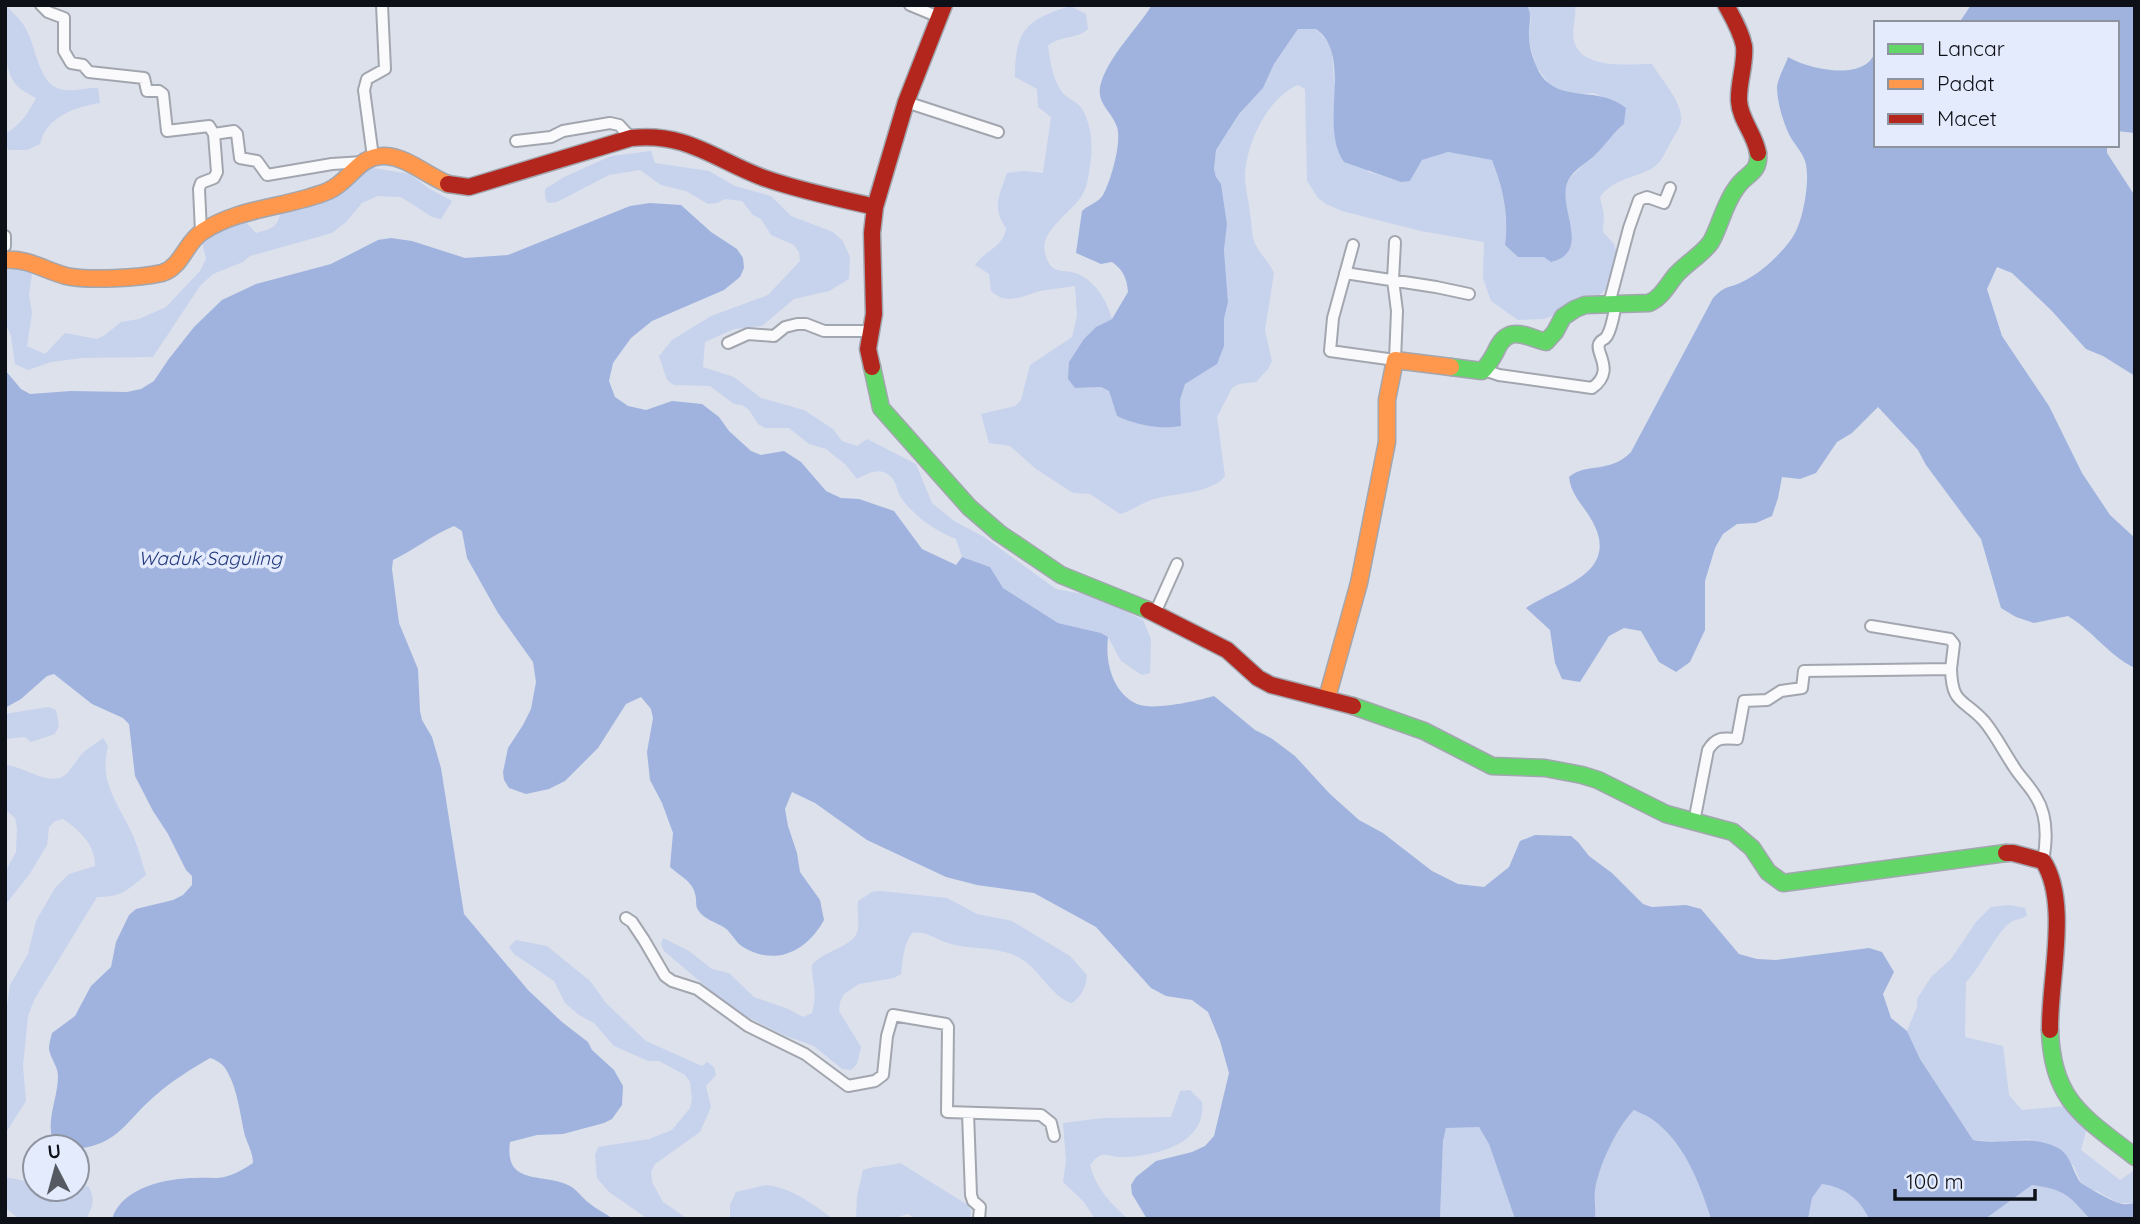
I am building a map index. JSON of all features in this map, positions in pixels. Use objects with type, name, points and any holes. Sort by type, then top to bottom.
[{"type":"street","points":[[41,5],[48,12],[64,18],[64,51],[71,63],[83,65],[89,72],[142,77],[146,80],[147,91],[159,91],[163,94],[167,131],[209,126],[214,134],[217,172],[214,178],[201,183],[199,189],[201,232]]},
{"type":"street","points":[[368,159],[364,90],[367,79],[385,69],[382,5]]},
{"type":"street","points":[[910,5],[942,11],[906,102],[875,207],[872,233],[874,314],[868,349],[881,408],[970,507],[999,533],[1061,575],[1155,613],[1227,650],[1258,678],[1271,685],[1327,698],[1424,731],[1492,766],[1545,768],[1598,780],[1666,814],[1722,828],[1744,839],[1768,872],[1780,882],[1788,884],[1875,869],[1994,854],[2013,853],[2043,861]]},
{"type":"street","points":[[1353,245],[1333,318],[1330,351],[1478,372],[1489,367],[1500,339],[1516,333],[1548,341],[1565,314],[1576,307],[1649,303],[1657,300],[1676,274],[1710,243],[1729,198],[1759,163],[1756,142],[1744,120],[1739,102],[1744,47],[1726,5]]},
{"type":"street","points":[[906,102],[998,132]]},
{"type":"street","points":[[516,141],[551,137],[563,131],[610,123],[619,125],[631,138]]},
{"type":"street","points":[[214,134],[234,131],[238,139],[240,158],[257,161],[267,175],[385,157],[403,161],[455,186],[469,187],[631,138],[656,136],[708,149],[731,163],[778,183],[875,207]]},
{"type":"street","points":[[5,252],[5,260],[23,258],[57,273],[75,277],[162,272],[173,267],[201,232],[250,213],[334,189],[368,159]]},
{"type":"street","points":[[1484,370],[1499,375],[1592,388],[1601,380],[1604,363],[1598,350],[1599,343],[1607,336],[1629,228],[1639,200],[1647,197],[1662,204],[1670,188]]},
{"type":"street","points":[[5,236],[5,246]]},
{"type":"street","points":[[1327,698],[1359,583],[1387,442],[1387,400],[1395,360],[1397,311],[1393,280],[1395,242]]},
{"type":"street","points":[[1345,273],[1468,294]]},
{"type":"street","points":[[728,343],[748,334],[774,336],[785,327],[797,324],[806,324],[824,331],[870,331]]},
{"type":"street","points":[[1155,613],[1177,564]]},
{"type":"street","points":[[1871,626],[1950,639],[1954,644],[1951,688],[1958,699],[1988,726],[2042,808],[2046,826],[2043,861],[2051,875],[2057,909],[2051,1028],[2054,1068],[2070,1102],[2135,1157]]},
{"type":"street","points":[[1694,822],[1707,750],[1714,740],[1737,739],[1744,702],[1767,700],[1781,691],[1802,688],[1804,671],[1951,669]]},
{"type":"street","points":[[626,918],[632,922],[665,976],[697,989],[748,1026],[805,1054],[848,1086],[876,1082],[883,1075],[892,1015],[946,1024],[946,1111],[950,1114],[1041,1115],[1051,1123],[1054,1136]]},
{"type":"street","points":[[968,1113],[971,1195],[980,1207],[979,1219]]},
{"type":"shaded area","points":[[5,5],[27,31],[40,67],[49,82],[65,90],[98,88],[100,103],[81,107],[55,120],[43,135],[40,144],[27,150],[9,150],[5,145],[5,130],[8,132],[21,121],[36,98],[24,92],[10,74],[5,45]]},
{"type":"shaded area","points":[[1527,5],[1575,5],[1574,40],[1580,52],[1588,58],[1609,64],[1652,64],[1676,100],[1681,115],[1679,128],[1658,164],[1616,183],[1600,197],[1604,215],[1603,232],[1614,244],[1617,253],[1606,289],[1593,301],[1544,319],[1518,320],[1491,301],[1483,278],[1484,242],[1421,231],[1342,211],[1326,204],[1318,198],[1307,181],[1305,89],[1298,85],[1277,100],[1260,123],[1246,163],[1245,181],[1253,238],[1274,273],[1265,330],[1272,361],[1256,382],[1239,384],[1232,388],[1217,417],[1225,476],[1211,486],[1151,500],[1120,514],[1090,494],[1073,493],[1036,469],[1010,446],[989,443],[981,414],[1015,406],[1021,400],[1030,365],[1072,337],[1077,316],[1075,286],[1003,298],[991,291],[989,274],[975,265],[1002,240],[1006,228],[1001,221],[998,207],[1007,173],[1043,173],[1051,117],[1038,107],[1037,89],[1015,77],[1021,37],[1034,22],[1070,6],[1086,14],[1088,29],[1048,46],[1059,87],[1080,106],[1086,116],[1091,148],[1084,191],[1051,230],[1044,245],[1045,253],[1055,269],[1076,273],[1093,284],[1105,300],[1112,319],[1096,327],[1075,388],[1101,387],[1109,391],[1117,416],[1140,424],[1165,427],[1181,426],[1180,400],[1185,384],[1208,370],[1224,346],[1224,319],[1228,302],[1224,250],[1227,224],[1221,184],[1214,169],[1216,150],[1239,114],[1263,88],[1274,64],[1298,29],[1316,29],[1332,47],[1334,83],[1368,172],[1410,181],[1422,160],[1448,152],[1493,160],[1504,202],[1505,245],[1518,257],[1544,257],[1569,179],[1624,124],[1626,108],[1594,93],[1577,94],[1552,88],[1536,66],[1528,38],[1531,20]]},
{"type":"shaded area","points":[[651,151],[655,163],[709,171],[735,186],[771,196],[791,216],[833,232],[843,241],[850,257],[849,279],[829,291],[794,299],[762,326],[734,329],[705,342],[703,367],[734,377],[761,398],[804,410],[833,429],[842,441],[857,446],[867,439],[916,464],[932,503],[954,521],[984,537],[1056,589],[1094,596],[1143,620],[1151,639],[1150,673],[1142,675],[1121,661],[1108,637],[1058,623],[1003,588],[990,567],[962,557],[956,539],[940,532],[916,515],[899,494],[889,475],[877,471],[857,479],[846,465],[826,449],[809,444],[789,428],[765,428],[758,424],[749,410],[734,404],[710,386],[674,385],[667,380],[659,356],[672,340],[711,316],[768,295],[800,261],[799,252],[794,245],[771,235],[761,219],[753,215],[742,201],[725,199],[708,204],[686,191],[661,185],[640,170],[609,175],[557,202],[548,203],[545,198],[545,189],[564,177],[611,156]]},
{"type":"shaded area","points":[[367,167],[410,174],[452,201],[441,219],[432,217],[401,197],[378,196],[362,203],[346,222],[332,233],[250,256],[243,262],[213,274],[200,286],[153,357],[82,358],[51,362],[28,370],[15,364],[11,336],[5,322],[5,271],[21,267],[32,274],[29,295],[32,313],[27,346],[45,354],[65,333],[97,339],[121,322],[139,319],[166,307],[200,271],[206,259],[202,242],[206,234],[244,220],[256,233],[267,230],[274,226],[282,208]]},
{"type":"shaded area","points":[[48,707],[56,710],[59,726],[55,734],[31,742],[25,737],[5,739],[5,714]]},
{"type":"shaded area","points":[[103,738],[108,746],[108,783],[134,838],[146,875],[118,894],[97,897],[34,1000],[28,1016],[23,1066],[26,1101],[5,1134],[5,1019],[10,985],[28,954],[36,921],[55,888],[69,874],[95,866],[95,859],[90,845],[75,828],[63,819],[55,821],[49,827],[47,845],[29,875],[5,905],[5,872],[16,852],[17,828],[15,818],[5,809],[5,765],[42,777],[62,777],[83,753]]},
{"type":"shaded area","points":[[872,892],[947,898],[977,914],[1012,921],[1070,956],[1087,975],[1083,991],[1072,1003],[1059,996],[1029,965],[1014,955],[957,945],[926,934],[912,933],[905,948],[901,974],[894,978],[859,984],[844,994],[839,1011],[861,1047],[857,1064],[851,1070],[842,1069],[814,1046],[786,1036],[735,1011],[664,951],[661,944],[663,938],[689,951],[712,969],[729,973],[754,997],[803,1017],[812,1013],[814,1006],[812,965],[852,940],[858,929],[858,901]]},
{"type":"shaded area","points":[[2010,905],[2025,908],[2027,916],[2005,927],[1966,982],[1965,1037],[2003,1046],[2009,1095],[2022,1110],[2066,1106],[2086,1131],[2081,1150],[2120,1180],[2135,1170],[2135,1203],[2118,1203],[2088,1189],[2081,1183],[2074,1166],[2029,1139],[2000,1142],[1973,1140],[1920,1059],[1907,1031],[1917,1007],[1917,999],[1931,977],[1951,959],[1976,922],[1991,907]]},
{"type":"shaded area","points":[[516,940],[547,946],[590,981],[606,1003],[646,1041],[702,1066],[707,1062],[714,1067],[716,1075],[706,1086],[711,1107],[700,1132],[655,1164],[651,1172],[652,1182],[663,1202],[688,1219],[648,1219],[609,1192],[597,1178],[595,1155],[598,1147],[649,1139],[672,1130],[690,1108],[690,1082],[685,1075],[659,1061],[648,1061],[614,1046],[594,1023],[565,1003],[554,981],[514,954],[509,947]]},
{"type":"shaded area","points":[[1190,1090],[1202,1102],[1201,1117],[1196,1129],[1187,1138],[1175,1146],[1147,1154],[1119,1157],[1102,1155],[1090,1165],[1105,1195],[1128,1219],[1095,1219],[1084,1202],[1063,1182],[1066,1160],[1063,1123],[1103,1118],[1171,1117],[1180,1091]]},
{"type":"shaded area","points":[[1634,1110],[1651,1119],[1674,1140],[1690,1165],[1711,1219],[1595,1219],[1595,1191],[1600,1170],[1615,1137]]},
{"type":"shaded area","points":[[1479,1127],[1489,1144],[1515,1219],[1440,1219],[1443,1141],[1446,1128]]},
{"type":"shaded area","points":[[900,1163],[968,1205],[970,1219],[915,1219],[908,1214],[891,1219],[856,1219],[857,1196],[863,1170]]},
{"type":"shaded area","points":[[5,1177],[21,1180],[21,1203],[91,1203],[91,1193],[93,1200],[86,1219],[19,1219],[5,1207]]},
{"type":"shaded area","points":[[1822,1184],[1850,1195],[1869,1219],[1808,1219],[1812,1198]]},
{"type":"shaded area","points":[[766,1185],[793,1193],[833,1219],[730,1219],[730,1205],[736,1192]]},
{"type":"shaded area","points":[[2032,1185],[2065,1195],[2090,1219],[1985,1219]]},
{"type":"water","points":[[1152,5],[1527,5],[1530,47],[1541,75],[1549,84],[1559,89],[1615,101],[1626,108],[1624,124],[1569,179],[1565,194],[1572,240],[1570,249],[1563,257],[1551,262],[1544,257],[1518,257],[1505,245],[1504,202],[1492,160],[1448,152],[1422,160],[1410,181],[1401,182],[1344,162],[1337,147],[1334,130],[1333,56],[1327,41],[1316,29],[1298,29],[1274,64],[1263,88],[1239,114],[1216,150],[1214,169],[1221,184],[1227,224],[1224,250],[1228,302],[1224,319],[1224,346],[1217,364],[1185,384],[1180,400],[1181,426],[1157,427],[1140,424],[1117,416],[1109,391],[1101,387],[1075,388],[1068,379],[1069,362],[1084,339],[1096,327],[1112,319],[1128,292],[1124,275],[1112,262],[1101,264],[1076,253],[1082,211],[1103,195],[1117,151],[1117,127],[1100,96],[1101,83],[1117,53]]},
{"type":"water","points":[[1971,5],[2135,5],[2135,133],[2119,131],[2119,21],[1960,21]]},
{"type":"water","points":[[1874,52],[1874,147],[2107,147],[2107,153],[2135,196],[2135,376],[2086,349],[2051,310],[2012,273],[1997,267],[1987,289],[2002,336],[2049,406],[2082,473],[2110,515],[2135,538],[2135,668],[2125,663],[2068,616],[2034,623],[2001,608],[1981,539],[1926,465],[1918,450],[1878,407],[1852,433],[1837,442],[1816,473],[1800,479],[1782,477],[1772,516],[1756,523],[1737,524],[1723,534],[1715,548],[1705,581],[1705,630],[1690,662],[1676,672],[1659,662],[1641,631],[1624,628],[1609,636],[1580,682],[1562,679],[1555,663],[1550,630],[1526,608],[1583,576],[1599,553],[1599,537],[1575,495],[1569,477],[1583,470],[1615,463],[1631,452],[1713,298],[1725,288],[1744,281],[1764,268],[1796,231],[1805,201],[1807,169],[1786,127],[1778,100],[1777,87],[1788,57],[1810,66],[1838,70],[1863,66]]},
{"type":"water","name":"Waduk Saguling","points":[[650,203],[681,205],[711,232],[737,249],[743,258],[744,268],[740,277],[724,290],[652,321],[631,338],[613,363],[609,381],[615,397],[628,406],[646,410],[672,401],[702,404],[719,417],[729,431],[751,451],[761,455],[784,451],[801,462],[826,491],[841,498],[859,499],[894,511],[922,549],[956,565],[962,557],[990,567],[1003,588],[1058,623],[1108,637],[1109,666],[1116,684],[1128,699],[1144,706],[1164,706],[1214,696],[1255,730],[1295,756],[1330,794],[1359,820],[1383,833],[1432,871],[1458,884],[1484,887],[1509,867],[1520,841],[1535,835],[1571,836],[1589,856],[1612,873],[1643,904],[1652,907],[1686,905],[1701,909],[1739,954],[1776,960],[1869,948],[1882,952],[1894,972],[1883,994],[1891,1018],[1907,1031],[1920,1059],[1973,1140],[2037,1141],[2058,1148],[2066,1155],[2081,1183],[2116,1202],[2135,1203],[2135,1219],[2090,1219],[2066,1195],[2032,1185],[1985,1219],[1869,1219],[1850,1195],[1822,1184],[1812,1198],[1808,1219],[1711,1219],[1690,1165],[1674,1140],[1651,1119],[1634,1110],[1615,1137],[1604,1159],[1595,1191],[1595,1219],[1515,1219],[1489,1144],[1479,1127],[1446,1128],[1443,1141],[1440,1219],[1147,1219],[1132,1194],[1131,1185],[1136,1177],[1156,1161],[1192,1152],[1205,1146],[1214,1136],[1229,1073],[1208,1012],[1192,1000],[1166,996],[1151,988],[1096,927],[1034,893],[977,885],[946,877],[867,840],[815,803],[792,792],[785,809],[788,826],[800,872],[820,900],[824,920],[809,940],[790,953],[767,956],[743,947],[725,928],[700,913],[692,886],[670,867],[673,833],[650,780],[647,752],[653,718],[651,709],[641,697],[626,704],[598,748],[565,781],[549,789],[526,794],[509,788],[503,772],[508,748],[531,709],[536,682],[533,662],[498,613],[467,558],[462,531],[454,526],[393,560],[392,569],[399,623],[418,669],[422,720],[432,737],[441,768],[464,914],[528,990],[588,1042],[592,1050],[614,1070],[623,1086],[622,1105],[612,1119],[563,1134],[537,1135],[510,1142],[510,1156],[513,1166],[519,1172],[571,1186],[613,1219],[112,1219],[125,1199],[147,1186],[172,1180],[228,1176],[253,1163],[253,1159],[231,1078],[222,1064],[210,1058],[162,1090],[121,1130],[103,1142],[91,1146],[91,1133],[52,1133],[58,1076],[49,1049],[52,1033],[75,1016],[91,986],[111,967],[116,942],[129,915],[136,909],[183,895],[192,885],[192,876],[186,870],[135,776],[129,724],[123,718],[92,704],[54,674],[47,676],[21,699],[5,708],[5,370],[21,389],[30,394],[71,391],[127,392],[141,389],[154,381],[194,327],[222,300],[256,284],[331,264],[378,240],[391,238],[412,241],[465,258],[508,255],[630,206]]},
{"type":"traffic: fast","points":[[1451,367],[1482,371],[1500,344],[1510,335],[1522,335],[1546,342],[1563,317],[1585,305],[1653,301],[1711,242],[1733,194],[1755,169],[1758,153]]},
{"type":"traffic: fast","points":[[872,367],[881,408],[969,507],[999,533],[1061,575],[1148,610]]},
{"type":"traffic: fast","points":[[1353,706],[1424,731],[1492,766],[1545,768],[1582,775],[1598,780],[1666,814],[1733,832],[1752,848],[1768,872],[1783,883],[2006,853]]},
{"type":"traffic: fast","points":[[2050,1030],[2052,1054],[2064,1091],[2086,1118],[2135,1157]]},
{"type":"traffic: slow","points":[[5,260],[29,263],[76,278],[152,275],[169,270],[196,236],[216,224],[232,217],[328,191],[361,164],[376,157],[402,160],[448,184]]},
{"type":"traffic: slow","points":[[1327,698],[1359,583],[1387,442],[1387,400],[1395,360],[1451,367]]},
{"type":"traffic: jam","points":[[872,367],[868,349],[874,314],[872,233],[875,207],[906,102],[944,5]]},
{"type":"traffic: jam","points":[[1726,5],[1744,46],[1739,101],[1758,153]]},
{"type":"traffic: jam","points":[[448,184],[469,187],[631,138],[651,137],[685,143],[778,183],[875,207]]},
{"type":"traffic: jam","points":[[1148,610],[1227,650],[1258,678],[1271,685],[1353,706]]},
{"type":"traffic: jam","points":[[2006,853],[2043,861],[2051,878],[2057,920],[2050,1030]]}]
